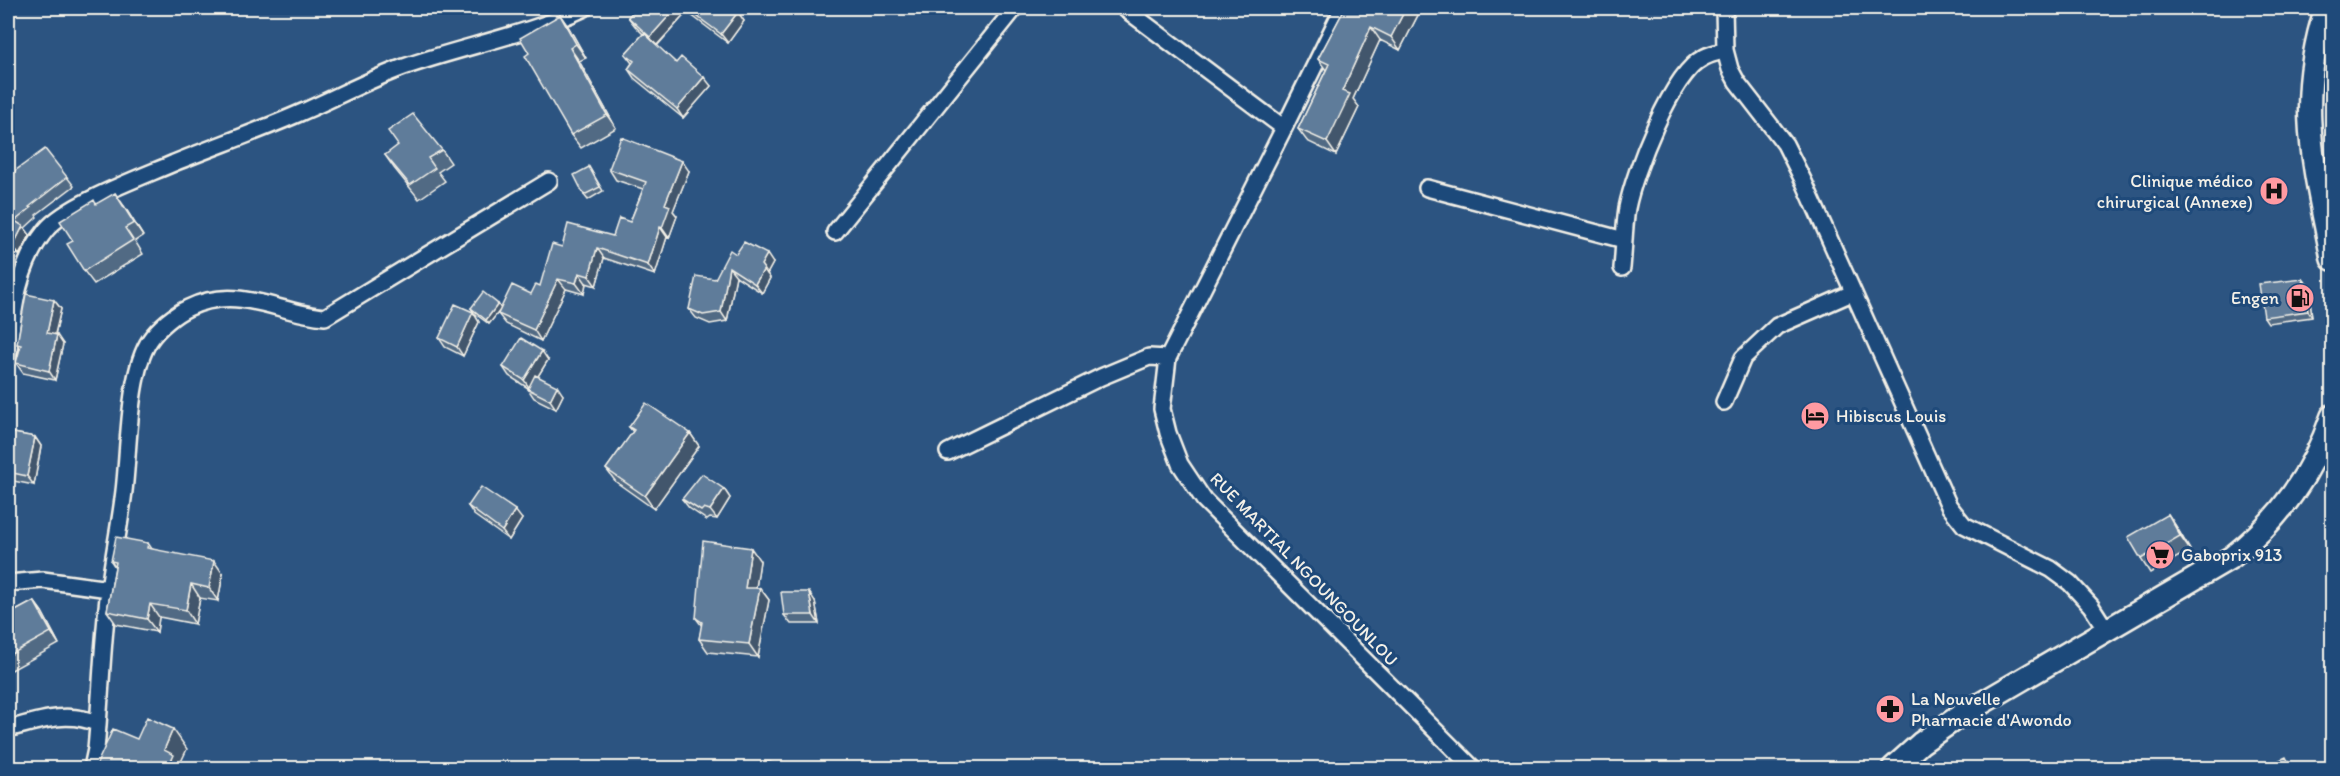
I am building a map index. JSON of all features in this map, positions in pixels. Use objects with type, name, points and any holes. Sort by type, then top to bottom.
[{"type":"main road","points":[[2326,8],[2311,63],[2308,130],[2332,259]]},
{"type":"main road","points":[[1893,768],[1921,743],[1958,717],[2232,557],[2252,542],[2270,524],[2310,471],[2332,416]]},
{"type":"street","points":[[8,358],[10,315],[25,269],[44,232],[53,223],[93,200],[157,170],[302,112],[356,86],[406,66],[560,19],[585,8]]},
{"type":"street","points":[[835,232],[1015,8]]},
{"type":"street","points":[[1124,8],[1284,128]]},
{"type":"street","name":"RUE MARTIAL NGOUNGOUNLOU","points":[[1342,8],[1168,358],[1162,409],[1180,464],[1204,500],[1473,768]]},
{"type":"street","points":[[1724,8],[1725,50],[1737,82],[1785,144],[1949,506],[1964,525],[2051,569],[2070,583],[2091,606],[2106,631]]},
{"type":"street","points":[[1622,268],[1624,240],[1634,180],[1680,79],[1701,58],[1725,50]]},
{"type":"street","points":[[92,768],[98,724],[109,589],[121,519],[135,388],[141,359],[150,340],[167,322],[188,308],[213,300],[239,297],[300,315],[325,316],[549,181]]},
{"type":"street","points":[[1427,188],[1624,240]]},
{"type":"street","points":[[1724,402],[1743,358],[1777,326],[1852,292]]},
{"type":"street","points":[[948,452],[1101,377],[1149,357],[1168,358]]},
{"type":"street","points":[[8,583],[43,580],[109,589]]},
{"type":"street","points":[[8,729],[50,718],[84,718],[98,724]]},
{"type":"building","points":[[637,8],[676,8],[650,37],[628,17]]},
{"type":"building","points":[[686,8],[731,8],[738,12],[721,34]]},
{"type":"building","points":[[1345,8],[1406,8],[1391,37],[1371,27],[1342,91],[1350,94],[1327,142],[1298,129],[1329,64],[1318,59]]},
{"type":"building","points":[[560,15],[576,44],[570,48],[607,115],[571,135],[525,56],[529,53],[520,38]]},
{"type":"building","points":[[644,33],[676,63],[681,57],[704,77],[677,109],[628,69],[634,61],[625,54]]},
{"type":"building","points":[[413,114],[442,150],[428,158],[435,168],[410,185],[385,155],[398,145],[388,131]]},
{"type":"building","points":[[621,137],[682,161],[665,204],[670,206],[662,228],[660,227],[648,265],[597,248],[589,276],[579,273],[576,283],[558,279],[534,330],[498,314],[512,285],[531,294],[536,284],[540,286],[552,244],[562,247],[568,224],[613,236],[619,218],[630,222],[646,182],[609,169]]},
{"type":"building","points":[[45,149],[67,177],[15,221],[23,226],[13,246],[9,244],[8,247],[8,176]]},
{"type":"building","points":[[589,167],[600,187],[584,195],[574,175]]},
{"type":"building","points":[[115,193],[134,223],[125,228],[133,240],[84,271],[67,244],[73,241],[60,221],[94,200],[96,204]]},
{"type":"building","points":[[744,242],[767,254],[761,265],[764,269],[755,284],[729,267],[721,312],[703,315],[689,309],[696,276],[715,279],[730,250],[736,254]]},
{"type":"building","points":[[2303,279],[2308,311],[2264,317],[2259,284]]},
{"type":"building","points":[[483,292],[498,304],[486,320],[471,308]]},
{"type":"building","points":[[26,294],[54,300],[47,333],[57,335],[49,371],[16,363],[21,345],[17,344]]},
{"type":"building","points":[[455,304],[473,312],[457,347],[439,338]]},
{"type":"building","points":[[521,338],[542,351],[524,380],[503,367]]},
{"type":"building","points":[[535,375],[557,386],[550,400],[528,389]]},
{"type":"building","points":[[646,403],[690,433],[645,496],[606,469],[634,430],[629,427]]},
{"type":"building","points":[[8,432],[35,437],[27,476],[8,472]]},
{"type":"building","points":[[702,474],[724,489],[710,510],[704,508],[701,511],[682,499]]},
{"type":"building","points":[[481,487],[515,510],[502,531],[468,506]]},
{"type":"building","points":[[2168,514],[2180,536],[2141,559],[2128,537]]},
{"type":"building","points":[[116,537],[148,543],[147,548],[214,561],[209,588],[191,584],[186,610],[150,604],[147,619],[107,611],[116,562],[111,561]]},
{"type":"building","points":[[703,541],[751,548],[745,588],[760,588],[749,644],[699,639],[702,622],[696,618]]},
{"type":"building","points":[[781,592],[809,592],[813,615],[784,615]]},
{"type":"building","points":[[34,601],[51,632],[8,656],[8,615]]},
{"type":"building","points":[[147,717],[173,729],[164,750],[174,755],[168,768],[95,768],[113,729],[137,739]]},
{"type":"building","points":[[2286,757],[2292,768],[2263,768]]},
{"type":"place","name":"Clinique médico chirurgical (Annexe)","points":[[2274,191]]},
{"type":"place","name":"Engen","points":[[2300,298]]},
{"type":"place","name":"Hibiscus Louis","points":[[1815,416]]},
{"type":"place","name":"Gaboprix 913","points":[[2160,555]]},
{"type":"place","name":"La Nouvelle Pharmacie d'Awondo","points":[[1890,709]]}]
